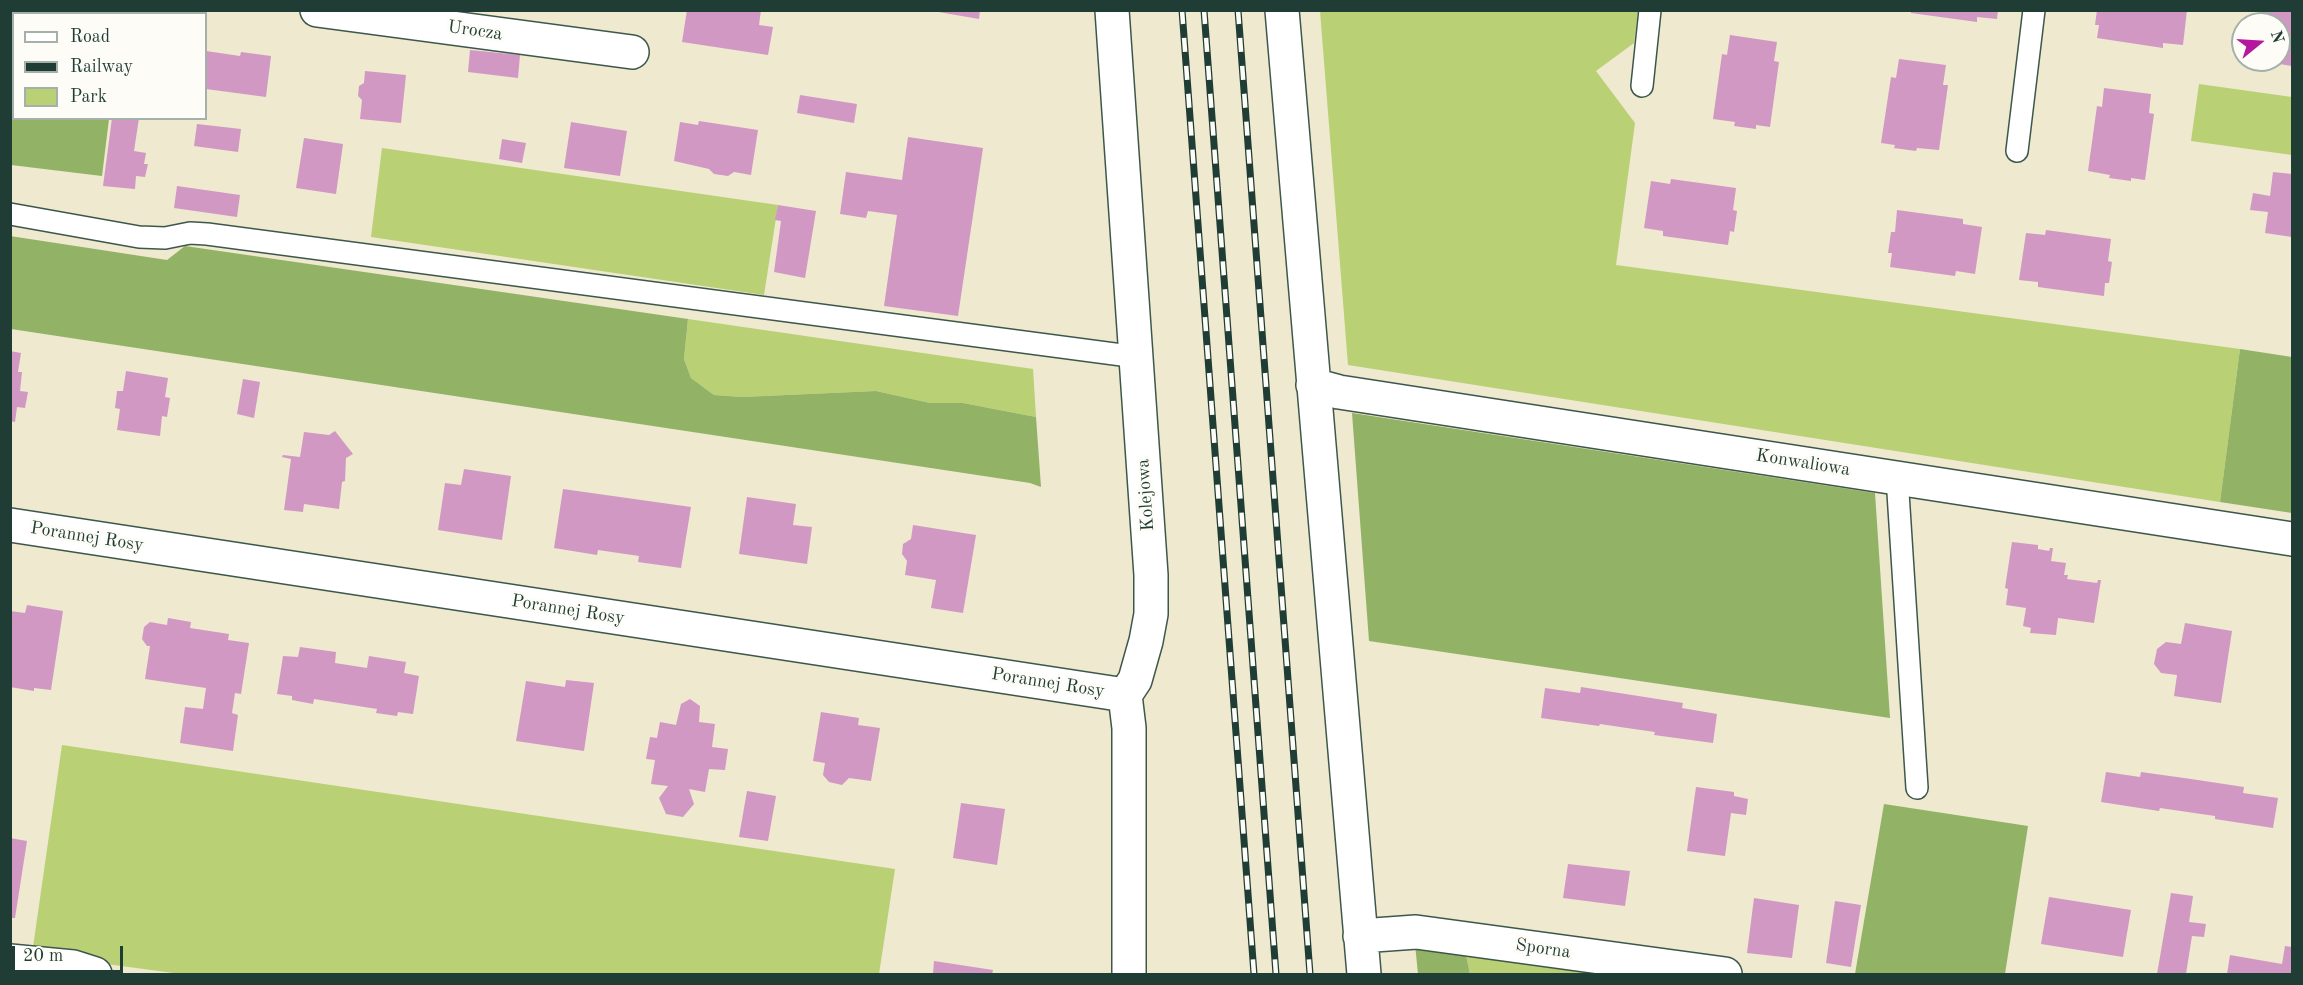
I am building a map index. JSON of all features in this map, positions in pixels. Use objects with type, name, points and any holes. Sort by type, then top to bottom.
[{"type":"street","name":"Urocza","points":[[318,10],[632,52]]},
{"type":"street","name":"Kolejowa","points":[[1112,10],[1151,575],[1151,614],[1139,669],[1125,695]]},
{"type":"street","points":[[1282,10],[1364,975]]},
{"type":"street","name":"Konwaliowa","points":[[1313,385],[1339,392],[2292,539]]},
{"type":"street","name":"Porannej Rosy","points":[[10,525],[1125,695]]},
{"type":"street","points":[[1125,695],[1130,728],[1129,975]]},
{"type":"street","name":"Sporna","points":[[1360,936],[1416,932],[1725,975]]},
{"type":"street","points":[[10,961],[73,967],[95,975]]},
{"type":"lane","points":[[1642,86],[1650,10]]},
{"type":"lane","points":[[2017,151],[2034,10]]},
{"type":"lane","points":[[10,214],[139,237],[165,238],[190,233],[207,234],[1137,357]]},
{"type":"lane","points":[[1897,477],[1917,788]]},
{"type":"green space","points":[[11,10],[55,11],[12,12],[12,120],[109,120],[102,176],[11,165]]},
{"type":"green space","points":[[1320,11],[1638,11],[1634,43],[1596,71],[1635,123],[1616,265],[2240,349],[2220,502],[1348,365]]},
{"type":"green space","points":[[2199,84],[2292,97],[2292,155],[2191,141]]},
{"type":"green space","points":[[382,148],[778,205],[764,295],[371,237]]},
{"type":"green space","points":[[10,236],[167,260],[185,246],[688,319],[684,359],[691,378],[714,395],[742,397],[876,391],[930,403],[963,403],[1036,417],[1041,487],[1030,483],[11,329]]},
{"type":"green space","points":[[688,319],[1033,369],[1036,417],[963,403],[930,403],[876,391],[742,397],[714,395],[691,378],[684,359]]},
{"type":"green space","points":[[2240,349],[2292,357],[2292,513],[2220,502]]},
{"type":"green space","points":[[1352,413],[1875,493],[1890,718],[1369,641]]},
{"type":"green space","points":[[62,745],[895,869],[879,974],[181,974],[32,954]]},
{"type":"green space","points":[[1884,804],[2028,826],[2005,974],[1855,974]]},
{"type":"green space","points":[[1415,944],[1465,950],[1470,974],[1418,974]]},
{"type":"green space","points":[[1465,950],[1646,974],[1470,974]]},
{"type":"building","points":[[687,10],[761,10],[759,25],[773,27],[768,55],[682,42]]},
{"type":"building","points":[[927,10],[980,10],[979,19]]},
{"type":"building","points":[[1911,10],[1998,10],[1997,19],[1977,17],[1977,22],[1911,13]]},
{"type":"building","points":[[2097,10],[2187,10],[2183,45],[2163,43],[2163,48],[2097,38],[2099,25],[2095,25]]},
{"type":"building","points":[[2262,10],[2292,10],[2292,66],[2291,12],[2262,12]]},
{"type":"building","points":[[1730,35],[1777,42],[1774,61],[1779,62],[1770,127],[1756,125],[1756,129],[1734,126],[1735,122],[1713,119],[1722,54],[1727,55]]},
{"type":"building","points":[[470,50],[520,55],[518,78],[468,72]]},
{"type":"building","points":[[207,51],[240,56],[241,52],[271,56],[266,97],[207,89]]},
{"type":"building","points":[[1899,59],[1946,65],[1943,85],[1948,85],[1939,150],[1917,148],[1916,151],[1894,148],[1895,145],[1881,143],[1891,77],[1896,78]]},
{"type":"building","points":[[365,71],[406,75],[401,123],[360,119],[362,100],[358,96],[359,86],[364,83]]},
{"type":"building","points":[[2104,88],[2151,94],[2149,113],[2154,114],[2145,180],[2109,178],[2110,175],[2088,171],[2097,106],[2102,107]]},
{"type":"building","points":[[800,95],[857,104],[854,123],[797,113]]},
{"type":"building","points":[[112,120],[139,120],[134,151],[146,153],[144,164],[148,164],[145,177],[136,176],[135,189],[103,186]]},
{"type":"building","points":[[699,121],[758,130],[751,175],[734,172],[728,176],[714,174],[709,169],[674,161],[680,122],[698,125]]},
{"type":"building","points":[[571,122],[627,131],[620,176],[564,168]]},
{"type":"building","points":[[197,124],[241,129],[238,152],[194,146]]},
{"type":"building","points":[[908,137],[983,148],[958,316],[884,306],[897,215],[868,211],[866,218],[840,214],[846,172],[902,180]]},
{"type":"building","points":[[304,138],[343,144],[336,194],[296,188]]},
{"type":"building","points":[[502,139],[526,143],[522,163],[499,159]]},
{"type":"building","points":[[2273,172],[2292,174],[2292,237],[2265,233],[2268,212],[2250,210],[2253,193],[2270,196]]},
{"type":"building","points":[[1671,179],[1736,188],[1733,210],[1737,211],[1734,232],[1730,231],[1728,245],[1663,236],[1663,231],[1644,228],[1651,181],[1670,184]]},
{"type":"building","points":[[177,186],[240,195],[237,217],[174,208]]},
{"type":"building","points":[[778,205],[816,211],[805,278],[774,272],[781,221],[775,220]]},
{"type":"building","points":[[1897,210],[1963,219],[1963,224],[1982,227],[1975,274],[1956,271],[1955,276],[1890,267],[1892,253],[1888,253],[1891,232],[1895,232]]},
{"type":"building","points":[[2046,230],[2111,239],[2108,261],[2112,262],[2109,283],[2105,283],[2104,296],[2038,287],[2038,282],[2019,280],[2026,233],[2045,235]]},
{"type":"building","points":[[10,351],[21,353],[18,372],[22,372],[20,391],[28,392],[25,408],[17,407],[15,422],[10,421]]},
{"type":"building","points":[[126,371],[168,378],[165,397],[170,398],[167,417],[162,416],[160,436],[117,430],[120,409],[115,408],[117,391],[123,391]]},
{"type":"building","points":[[243,379],[260,382],[254,418],[237,414]]},
{"type":"building","points":[[335,431],[353,454],[346,458],[345,481],[342,482],[339,509],[304,504],[303,512],[284,510],[291,459],[282,457],[283,455],[300,457],[304,432],[329,435]]},
{"type":"building","points":[[464,469],[511,476],[502,540],[438,530],[445,483],[461,485]]},
{"type":"building","points":[[563,489],[691,507],[681,568],[638,562],[639,556],[598,550],[597,555],[554,548]]},
{"type":"building","points":[[747,497],[796,504],[793,525],[812,527],[807,564],[739,554]]},
{"type":"building","points":[[913,525],[976,535],[963,613],[931,608],[936,580],[905,575],[907,561],[902,554],[903,544],[911,539]]},
{"type":"building","points":[[2012,542],[2038,545],[2038,549],[2049,551],[2053,548],[2051,561],[2066,563],[2064,575],[2068,575],[2067,579],[2097,583],[2101,580],[2094,623],[2058,618],[2056,635],[2030,633],[2031,628],[2023,626],[2026,608],[2006,605],[2008,589],[2005,588]]},
{"type":"building","points":[[27,605],[63,611],[51,690],[34,688],[34,691],[10,687],[10,611],[25,613]]},
{"type":"building","points":[[168,618],[191,622],[190,628],[229,634],[228,640],[249,643],[241,694],[235,693],[232,713],[238,715],[233,751],[180,743],[185,707],[203,709],[206,688],[145,679],[150,646],[147,646],[142,639],[144,627],[150,622],[167,625]]},
{"type":"building","points":[[2185,623],[2232,631],[2221,703],[2174,696],[2177,675],[2161,673],[2154,664],[2157,649],[2166,642],[2181,644]]},
{"type":"building","points":[[300,647],[336,652],[335,663],[367,668],[369,656],[406,662],[404,673],[419,676],[413,714],[398,712],[397,716],[376,713],[377,709],[314,699],[313,704],[292,700],[292,696],[277,694],[283,656],[298,657]]},
{"type":"building","points":[[566,680],[594,683],[584,751],[516,741],[526,681],[565,687]]},
{"type":"building","points":[[1581,687],[1683,703],[1682,708],[1717,714],[1713,743],[1654,735],[1655,732],[1600,724],[1599,726],[1541,718],[1545,688],[1580,693]]},
{"type":"building","points":[[690,699],[700,706],[699,722],[715,724],[712,747],[728,749],[725,770],[709,769],[705,792],[689,789],[694,804],[683,817],[666,814],[659,798],[668,786],[651,784],[655,760],[646,759],[650,737],[657,738],[660,722],[676,725],[681,704]]},
{"type":"building","points":[[821,712],[859,718],[858,725],[880,728],[871,781],[849,778],[842,785],[829,782],[823,775],[825,763],[813,761]]},
{"type":"building","points":[[2106,772],[2140,777],[2141,772],[2244,787],[2243,793],[2278,798],[2273,828],[2215,819],[2215,816],[2160,808],[2159,811],[2101,802]]},
{"type":"building","points":[[1696,787],[1734,792],[1734,796],[1748,799],[1746,815],[1731,813],[1725,856],[1687,851]]},
{"type":"building","points":[[747,791],[776,796],[768,841],[739,837]]},
{"type":"building","points":[[961,803],[1005,809],[997,865],[953,858]]},
{"type":"building","points":[[10,838],[27,841],[15,918],[10,918]]},
{"type":"building","points":[[1568,864],[1630,871],[1625,906],[1563,898]]},
{"type":"building","points":[[2171,893],[2193,896],[2189,922],[2206,924],[2204,937],[2192,936],[2186,974],[2157,974]]},
{"type":"building","points":[[2049,897],[2131,910],[2123,957],[2041,944]]},
{"type":"building","points":[[1754,898],[1799,905],[1792,958],[1747,953]]},
{"type":"building","points":[[1835,901],[1861,905],[1851,967],[1826,963]]},
{"type":"building","points":[[2285,946],[2292,947],[2292,974],[2227,974],[2230,955],[2282,964]]},
{"type":"building","points":[[934,961],[993,970],[992,974],[933,974]]},
{"type":"railway","points":[[1182,10],[1254,974]]},
{"type":"railway","points":[[1204,10],[1276,974]]},
{"type":"railway","points":[[1238,10],[1310,974]]}]
